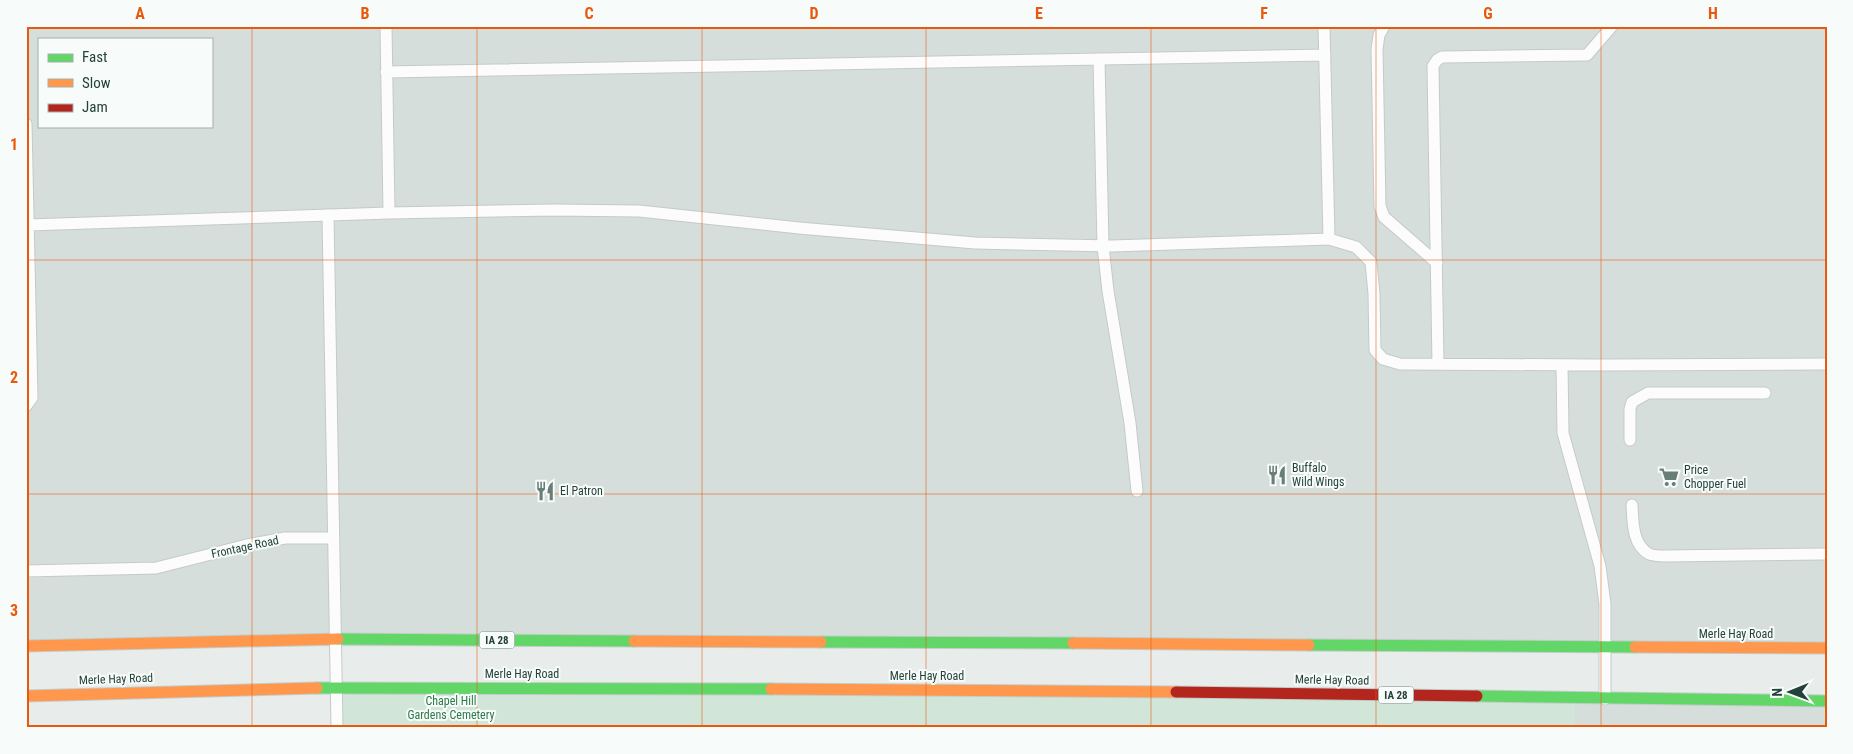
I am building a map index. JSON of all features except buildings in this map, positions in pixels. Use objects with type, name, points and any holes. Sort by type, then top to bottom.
[{"type":"main road","name":"Merle Hay Road","points":[[26,646],[336,639],[1827,648]]},
{"type":"main road","name":"Merle Hay Road","points":[[26,696],[336,687],[1127,691],[1827,701]]},
{"type":"lane","points":[[386,26],[389,212]]},
{"type":"lane","points":[[1324,26],[1329,239]]},
{"type":"lane","points":[[1384,26],[1379,35],[1376,50],[1380,206],[1384,217],[1437,263]]},
{"type":"lane","points":[[1438,364],[1433,66],[1442,57],[1587,55],[1612,26]]},
{"type":"lane","points":[[386,72],[1325,55]]},
{"type":"lane","points":[[1099,59],[1104,246],[1108,291],[1130,423],[1137,491]]},
{"type":"lane","points":[[26,124],[32,398],[26,406]]},
{"type":"lane","points":[[28,225],[389,212],[554,210],[638,211],[798,228],[975,243],[1104,246],[1329,239],[1356,247],[1370,262],[1374,294],[1375,350],[1383,359],[1400,364],[1827,364]]},
{"type":"lane","points":[[328,215],[337,728]]},
{"type":"lane","points":[[1562,365],[1563,433],[1600,566],[1605,604],[1605,698]]},
{"type":"lane","points":[[1630,440],[1630,409],[1632,402],[1648,393],[1765,393]]},
{"type":"lane","points":[[1632,505],[1633,525],[1637,538],[1641,548],[1651,555],[1827,554]]},
{"type":"lane","name":"Frontage Road","points":[[26,572],[156,568],[247,545],[285,538],[334,538]]},
{"type":"shaded area","points":[[26,26],[1827,26],[1827,648],[26,646]]},
{"type":"shaded area","points":[[1575,699],[1827,701],[1827,728],[1575,728]]},
{"type":"green space","name":"Chapel Hill Gardens Cemetery","points":[[336,687],[1575,699],[1575,728],[337,728]]},
{"type":"traffic: fast","points":[[338,639],[634,641]]},
{"type":"traffic: fast","points":[[821,642],[1073,643]]},
{"type":"traffic: fast","points":[[1309,645],[1635,647]]},
{"type":"traffic: fast","points":[[317,688],[771,689]]},
{"type":"traffic: fast","points":[[1477,696],[1827,701]]},
{"type":"traffic: slow","points":[[26,646],[338,639]]},
{"type":"traffic: slow","points":[[634,641],[821,642]]},
{"type":"traffic: slow","points":[[1073,643],[1309,645]]},
{"type":"traffic: slow","points":[[1635,647],[1827,648]]},
{"type":"traffic: slow","points":[[26,696],[317,688]]},
{"type":"traffic: slow","points":[[771,689],[1176,692]]},
{"type":"traffic: jam","points":[[1176,692],[1477,696]]},
{"type":"place","name":"Buffalo Wild Wings","points":[[1277,475]]},
{"type":"place","name":"Price Chopper Fuel","points":[[1669,477]]},
{"type":"place","name":"El Patron","points":[[545,491]]}]
